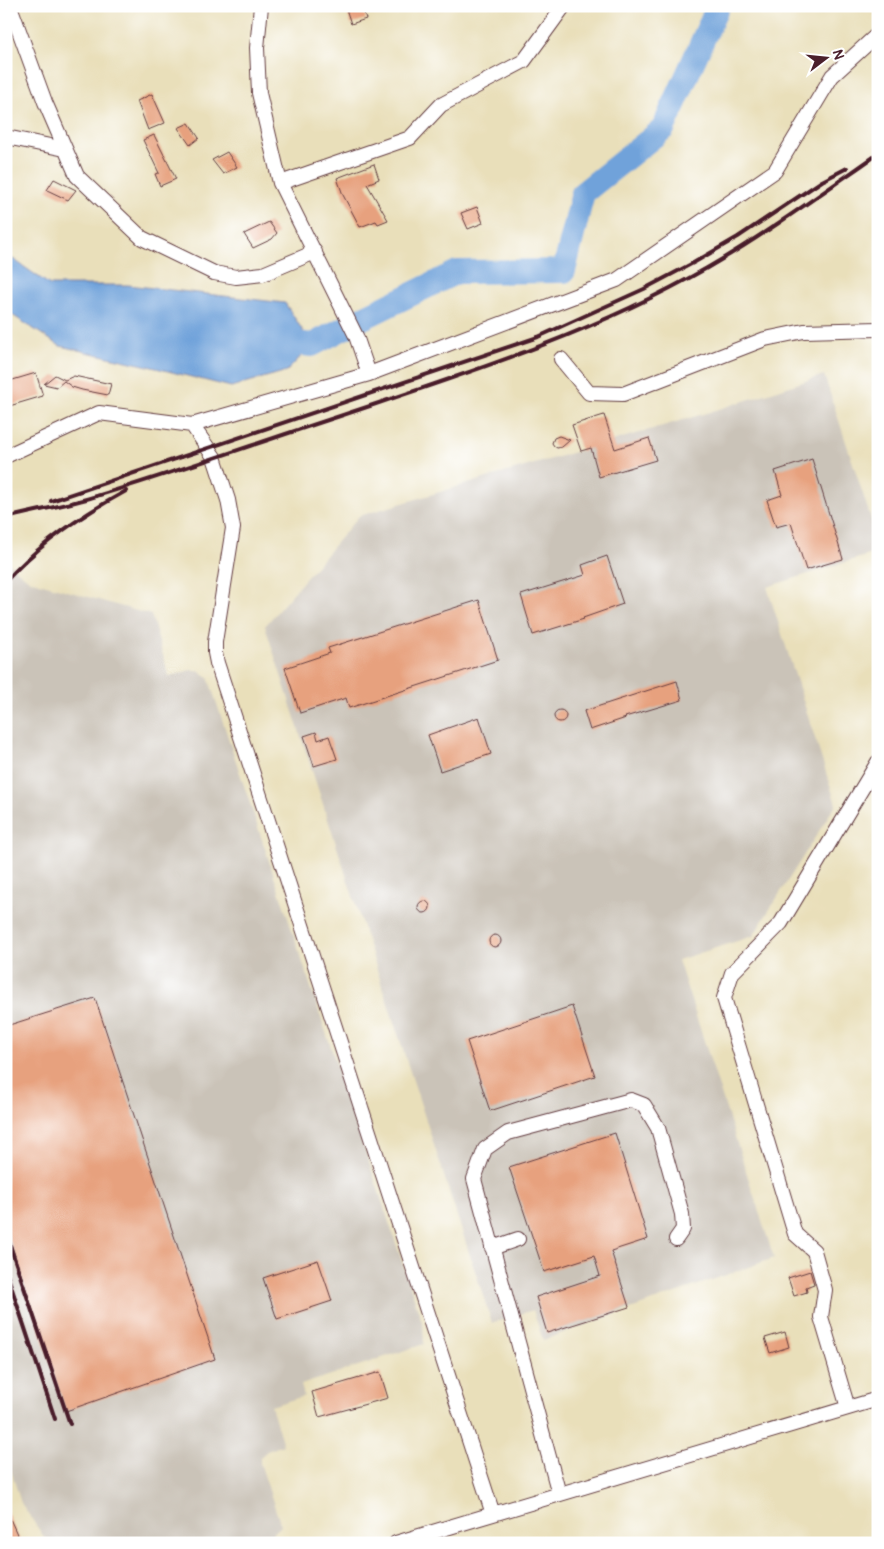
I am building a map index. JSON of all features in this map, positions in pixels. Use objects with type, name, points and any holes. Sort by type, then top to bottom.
[{"type":"street","points":[[10,6],[45,102],[78,176],[142,238],[214,273],[236,277],[263,274],[315,252]]},
{"type":"street","points":[[261,6],[257,48],[259,93],[280,183],[356,336],[369,374]]},
{"type":"street","points":[[280,183],[410,138],[441,104],[524,60],[564,6]]},
{"type":"street","points":[[6,456],[99,413],[192,425],[369,374],[617,280],[775,171],[832,76],[878,34]]},
{"type":"street","points":[[6,137],[65,149]]},
{"type":"street","points":[[561,360],[590,393],[623,394],[765,339],[804,331],[878,329]]},
{"type":"street","points":[[192,425],[214,457],[228,500],[233,528],[215,642],[217,663],[493,1514]]},
{"type":"street","points":[[848,1408],[821,1317],[825,1290],[814,1251],[795,1234],[724,998],[732,973],[781,923],[878,762]]},
{"type":"street","points":[[559,1494],[474,1179],[485,1150],[508,1133],[631,1100],[644,1105],[658,1128],[682,1214],[683,1229],[676,1239]]},
{"type":"street","points":[[492,1248],[518,1238]]},
{"type":"street","points":[[396,1543],[878,1399]]},
{"type":"shaded area","points":[[824,375],[878,540],[878,552],[767,587],[836,804],[753,936],[678,960],[774,1258],[543,1340],[533,1310],[492,1323],[265,626],[359,516],[710,412]]},
{"type":"shaded area","points":[[6,559],[29,580],[151,615],[169,676],[191,670],[200,671],[208,677],[423,1325],[424,1344],[301,1385],[304,1396],[271,1406],[283,1445],[267,1451],[260,1457],[260,1463],[281,1526],[263,1543],[48,1543],[21,1503],[6,1454]]},
{"type":"water","points":[[13,259],[50,285],[128,285],[285,303],[312,345],[287,371],[231,387],[60,346],[6,311],[6,262]]},
{"type":"building","points":[[345,6],[362,6],[366,19],[351,24]]},
{"type":"building","points":[[152,94],[165,123],[148,130],[137,101]]},
{"type":"building","points":[[189,123],[199,138],[190,145],[178,128]]},
{"type":"building","points":[[154,135],[176,179],[160,186],[155,174],[159,173],[143,140]]},
{"type":"building","points":[[227,152],[237,167],[223,174],[212,160]]},
{"type":"building","points":[[374,164],[379,179],[367,184],[388,220],[378,224],[376,221],[360,227],[343,195],[337,178]]},
{"type":"building","points":[[54,179],[76,190],[68,200],[47,190]]},
{"type":"building","points":[[477,207],[483,223],[468,229],[461,213]]},
{"type":"building","points":[[269,222],[277,233],[272,239],[253,248],[244,234]]},
{"type":"building","points":[[36,373],[43,396],[6,407],[6,382]]},
{"type":"building","points":[[55,375],[65,380],[74,376],[111,384],[108,395],[72,387],[64,381],[57,387],[44,384]]},
{"type":"building","points":[[604,415],[615,449],[649,438],[656,460],[599,477],[591,448],[581,451],[572,425]]},
{"type":"building","points":[[559,436],[570,440],[562,447],[557,448],[552,443],[554,438]]},
{"type":"building","points":[[812,459],[843,559],[806,570],[791,523],[776,527],[767,500],[782,495],[775,471]]},
{"type":"building","points":[[607,556],[623,604],[533,635],[521,595],[585,575],[582,565]]},
{"type":"building","points":[[479,600],[498,660],[349,708],[346,698],[300,713],[285,668],[330,653],[328,648]]},
{"type":"building","points":[[677,681],[682,700],[625,717],[590,730],[584,711]]},
{"type":"building","points":[[558,710],[562,710],[566,716],[562,722],[558,722],[554,718],[554,714]]},
{"type":"building","points":[[479,717],[491,754],[440,771],[428,735]]},
{"type":"building","points":[[316,732],[318,740],[329,736],[337,759],[314,766],[304,736]]},
{"type":"building","points":[[422,901],[426,901],[430,907],[426,913],[422,913],[418,909],[418,905]]},
{"type":"building","points":[[493,935],[497,935],[501,941],[497,947],[493,947],[489,943],[489,939]]},
{"type":"building","points":[[95,998],[215,1359],[66,1411],[6,1228],[6,1026]]},
{"type":"building","points":[[572,1006],[595,1076],[490,1111],[467,1041]]},
{"type":"building","points":[[615,1133],[648,1239],[611,1251],[629,1307],[547,1333],[536,1297],[600,1276],[594,1256],[544,1272],[509,1167]]},
{"type":"building","points":[[318,1260],[332,1301],[277,1319],[263,1278]]},
{"type":"building","points":[[810,1271],[814,1284],[806,1287],[807,1292],[794,1296],[788,1278]]},
{"type":"building","points":[[785,1332],[789,1347],[770,1353],[765,1338]]},
{"type":"building","points":[[380,1372],[388,1398],[319,1417],[312,1392]]},
{"type":"building","points":[[6,1510],[21,1543],[6,1543]]},
{"type":"waterway","points":[[280,341],[312,345],[457,272],[564,271],[583,193],[663,129],[718,6]]},
{"type":"railway","points":[[6,518],[80,501],[153,478],[481,368],[573,333],[663,292],[707,268],[772,227],[878,154]]},
{"type":"railway","points":[[51,501],[538,337],[644,289],[695,262],[738,237],[822,181],[847,168]]},
{"type":"railway","points":[[6,581],[32,555],[62,531],[126,491]]},
{"type":"railway","points":[[6,1234],[70,1424]]},
{"type":"railway","points":[[6,1271],[55,1419]]}]
